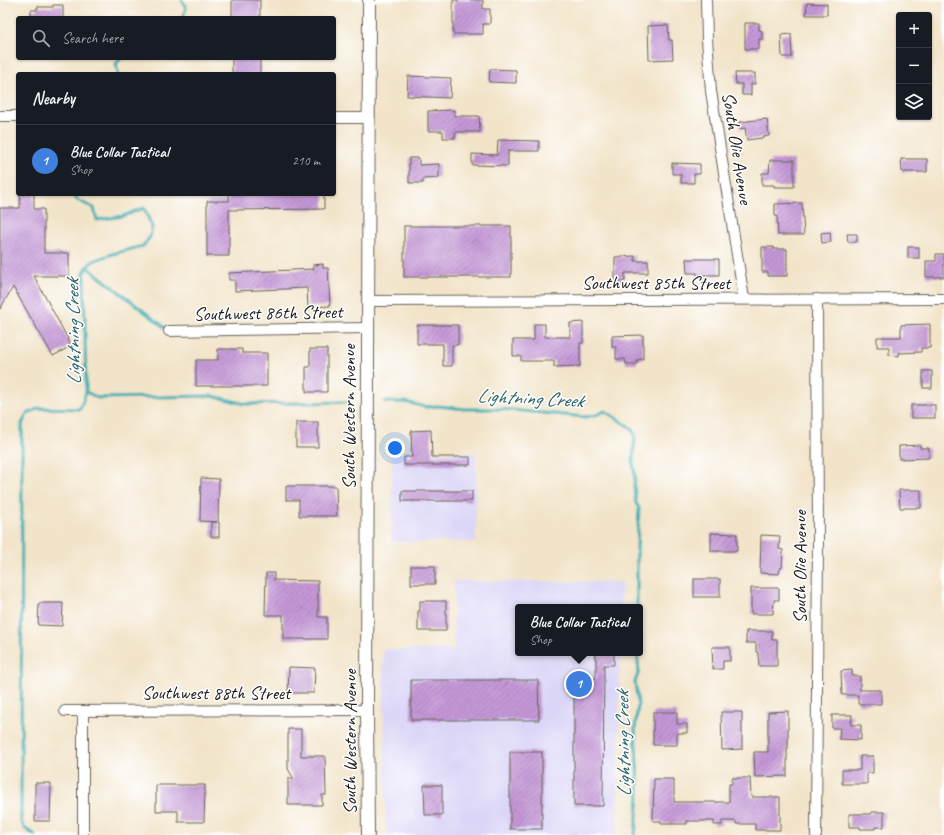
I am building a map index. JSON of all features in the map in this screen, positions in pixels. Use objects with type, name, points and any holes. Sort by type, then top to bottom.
[{"type":"main road","name":"South Western Avenue","points":[[368,835],[369,0]]},
{"type":"street","name":"South Olie Avenue","points":[[706,0],[711,91],[744,299]]},
{"type":"street","points":[[0,116],[16,116]]},
{"type":"street","points":[[336,118],[368,118]]},
{"type":"street","name":"South Olie Avenue","points":[[816,835],[818,540],[817,299]]},
{"type":"street","name":"Southwest 85th Street","points":[[368,301],[944,299]]},
{"type":"street","name":"Southwest 86th Street","points":[[169,331],[368,328]]},
{"type":"street","name":"Southwest 88th Street","points":[[65,711],[367,710]]},
{"type":"street","points":[[83,711],[83,835]]},
{"type":"shaded area","points":[[392,453],[476,453],[476,542],[392,542]]},
{"type":"shaded area","points":[[454,581],[622,582],[621,604],[515,604],[515,656],[620,656],[617,835],[389,835],[387,833],[383,650],[454,650]]},
{"type":"building","points":[[232,0],[260,0],[260,16],[232,16]]},
{"type":"building","points":[[453,0],[483,0],[483,9],[490,9],[490,24],[483,24],[483,34],[453,34]]},
{"type":"building","points":[[807,3],[827,4],[827,15],[806,15]]},
{"type":"building","points":[[53,5],[63,5],[63,16],[31,16],[31,10],[37,10],[37,7],[53,7]]},
{"type":"building","points":[[745,23],[759,23],[759,30],[762,31],[762,39],[759,39],[759,49],[745,49]]},
{"type":"building","points":[[668,25],[669,40],[672,40],[673,59],[649,60],[648,26]]},
{"type":"building","points":[[791,34],[792,57],[782,57],[781,35]]},
{"type":"building","points":[[232,60],[260,60],[260,72],[232,72]]},
{"type":"building","points":[[490,69],[516,70],[516,83],[489,82]]},
{"type":"building","points":[[735,73],[755,73],[755,84],[751,84],[751,95],[742,95],[742,84],[736,84]]},
{"type":"building","points":[[408,76],[451,78],[450,98],[407,96]]},
{"type":"building","points":[[454,110],[454,116],[479,116],[480,132],[455,132],[455,138],[443,138],[443,131],[428,131],[428,111]]},
{"type":"building","points":[[767,119],[769,136],[747,140],[745,128],[740,129],[739,122]]},
{"type":"building","points":[[498,140],[539,141],[539,151],[508,151],[508,166],[472,165],[472,154],[497,155]]},
{"type":"building","points":[[409,158],[419,158],[419,165],[439,164],[439,178],[423,179],[423,183],[409,183]]},
{"type":"building","points":[[901,159],[927,159],[927,172],[902,172]]},
{"type":"building","points":[[770,160],[794,160],[794,187],[774,187],[774,185],[762,185],[762,173],[769,173]]},
{"type":"building","points":[[672,163],[700,164],[700,174],[694,174],[694,183],[681,183],[681,174],[672,174]]},
{"type":"building","points":[[20,196],[34,196],[34,209],[44,209],[44,253],[69,253],[69,276],[34,276],[71,346],[53,356],[13,287],[0,309],[0,208],[20,208]]},
{"type":"building","points":[[229,196],[324,196],[324,209],[229,210],[229,256],[207,256],[207,201],[229,201]]},
{"type":"building","points":[[802,203],[804,235],[778,235],[775,204]]},
{"type":"building","points":[[404,226],[511,226],[511,277],[404,277]]},
{"type":"building","points":[[830,232],[831,242],[822,243],[821,233]]},
{"type":"building","points":[[847,234],[857,234],[857,242],[848,242]]},
{"type":"building","points":[[762,247],[787,249],[787,276],[768,276],[768,272],[762,272]]},
{"type":"building","points":[[908,247],[919,247],[919,258],[908,258]]},
{"type":"building","points":[[936,254],[944,254],[944,277],[926,277],[926,261],[936,261]]},
{"type":"building","points":[[635,256],[635,261],[648,261],[648,273],[625,273],[625,281],[615,281],[615,257]]},
{"type":"building","points":[[686,259],[719,259],[719,275],[697,275],[697,273],[687,273]]},
{"type":"building","points":[[323,264],[323,268],[328,268],[330,306],[308,307],[307,288],[235,291],[235,280],[229,280],[229,273],[314,269],[313,265]]},
{"type":"building","points":[[583,322],[583,343],[580,343],[580,366],[554,367],[554,361],[521,361],[521,356],[513,356],[513,340],[534,340],[534,324],[545,324],[545,337],[570,337],[570,323]]},
{"type":"building","points":[[930,324],[930,348],[921,348],[921,352],[899,353],[899,356],[889,355],[889,347],[877,347],[877,337],[901,337],[901,325]]},
{"type":"building","points":[[417,325],[458,325],[458,345],[452,345],[452,366],[443,366],[443,344],[417,344]]},
{"type":"building","points":[[643,335],[643,359],[637,360],[637,364],[626,364],[625,359],[616,359],[616,347],[612,347],[612,336]]},
{"type":"building","points":[[218,349],[242,349],[242,353],[267,353],[267,386],[196,386],[196,360],[218,360]]},
{"type":"building","points":[[310,349],[327,349],[327,392],[306,392],[306,367],[310,367]]},
{"type":"building","points":[[923,371],[932,371],[932,388],[923,388]]},
{"type":"building","points":[[911,405],[935,405],[935,418],[911,418]]},
{"type":"building","points":[[296,422],[318,422],[318,447],[296,447]]},
{"type":"building","points":[[431,430],[432,457],[470,457],[470,465],[404,465],[404,457],[412,457],[411,431]]},
{"type":"building","points":[[920,445],[920,448],[929,448],[929,458],[899,459],[899,446]]},
{"type":"building","points":[[201,478],[219,479],[219,537],[211,537],[211,522],[217,522],[200,521]]},
{"type":"building","points":[[286,486],[336,486],[337,516],[299,516],[299,500],[286,500]]},
{"type":"building","points":[[899,490],[921,490],[921,508],[900,508]]},
{"type":"building","points":[[402,491],[472,491],[472,501],[402,501]]},
{"type":"building","points":[[711,533],[737,534],[737,551],[711,551]]},
{"type":"building","points":[[761,535],[780,536],[779,549],[783,550],[782,568],[780,568],[779,574],[760,573]]},
{"type":"building","points":[[411,566],[435,566],[435,584],[411,584]]},
{"type":"building","points":[[266,573],[274,573],[274,580],[318,581],[318,617],[327,617],[327,639],[283,639],[283,615],[265,615]]},
{"type":"building","points":[[694,579],[720,579],[720,597],[694,597]]},
{"type":"building","points":[[751,588],[779,588],[779,600],[774,600],[773,614],[751,614]]},
{"type":"building","points":[[420,601],[446,601],[446,631],[418,631],[418,611],[420,611]]},
{"type":"building","points":[[39,603],[63,603],[62,626],[38,625]]},
{"type":"building","points":[[746,631],[772,631],[772,640],[777,640],[777,666],[759,666],[756,643],[746,643]]},
{"type":"building","points":[[712,647],[730,647],[730,661],[723,661],[723,669],[713,669]]},
{"type":"building","points":[[596,656],[614,656],[614,665],[604,665],[603,806],[574,806],[574,679],[596,679]]},
{"type":"building","points":[[289,667],[315,668],[314,693],[288,693]]},
{"type":"building","points":[[852,670],[852,676],[860,676],[860,690],[881,690],[881,704],[858,704],[858,695],[842,695],[841,671]]},
{"type":"building","points":[[411,680],[538,680],[539,720],[411,720]]},
{"type":"building","points":[[788,711],[787,776],[755,777],[754,752],[768,752],[768,712]]},
{"type":"building","points":[[653,712],[677,712],[677,724],[687,724],[687,733],[677,733],[677,745],[653,745]]},
{"type":"building","points":[[721,712],[742,712],[742,749],[722,750]]},
{"type":"building","points":[[832,715],[852,715],[851,725],[861,725],[861,740],[839,739],[840,728],[832,728]]},
{"type":"building","points":[[288,729],[301,729],[301,756],[325,756],[326,795],[322,795],[322,805],[288,805],[288,779],[294,779],[288,769]]},
{"type":"building","points":[[510,752],[542,752],[542,829],[510,829]]},
{"type":"building","points":[[860,756],[873,756],[873,773],[867,773],[867,784],[842,784],[842,770],[860,770]]},
{"type":"building","points":[[732,778],[750,778],[751,797],[780,797],[780,830],[755,830],[755,824],[736,824],[736,821],[722,821],[722,825],[714,825],[714,821],[687,821],[687,824],[661,824],[661,821],[653,821],[654,779],[674,779],[674,802],[729,802],[729,784],[732,784]]},
{"type":"building","points":[[35,783],[51,783],[50,821],[35,821]]},
{"type":"building","points":[[156,785],[205,785],[204,822],[178,822],[178,811],[156,811]]},
{"type":"building","points":[[424,785],[442,785],[442,815],[425,815]]},
{"type":"building","points":[[871,812],[884,812],[884,827],[875,827],[875,829],[860,829],[860,827],[849,827],[849,814],[871,814]]},
{"type":"waterway","name":"Lightning Creek","points":[[182,0],[186,8],[184,16]]},
{"type":"waterway","name":"Lightning Creek","points":[[118,72],[116,64],[119,60]]},
{"type":"waterway","points":[[35,835],[24,828],[21,821],[22,424],[27,414],[39,408],[80,409],[86,392],[84,273],[93,261],[112,254],[143,246],[150,237],[152,227],[144,208],[123,216],[97,220],[94,208],[77,200],[75,196]]},
{"type":"waterway","points":[[87,267],[168,330]]},
{"type":"waterway","name":"Lightning Creek","points":[[86,392],[98,398],[212,396],[246,404],[350,402]]},
{"type":"waterway","name":"Lightning Creek","points":[[385,402],[405,402],[426,407],[438,406],[465,409],[501,409],[585,417],[596,415],[605,411],[631,428],[635,435],[633,463],[635,476],[634,487],[636,503],[639,508],[637,604]]},
{"type":"waterway","name":"Lightning Creek","points":[[635,835],[639,797],[635,729],[638,705],[635,682],[639,671],[637,656]]},
{"type":"place","name":"Blue Collar Tactical","points":[[579,684]]}]
